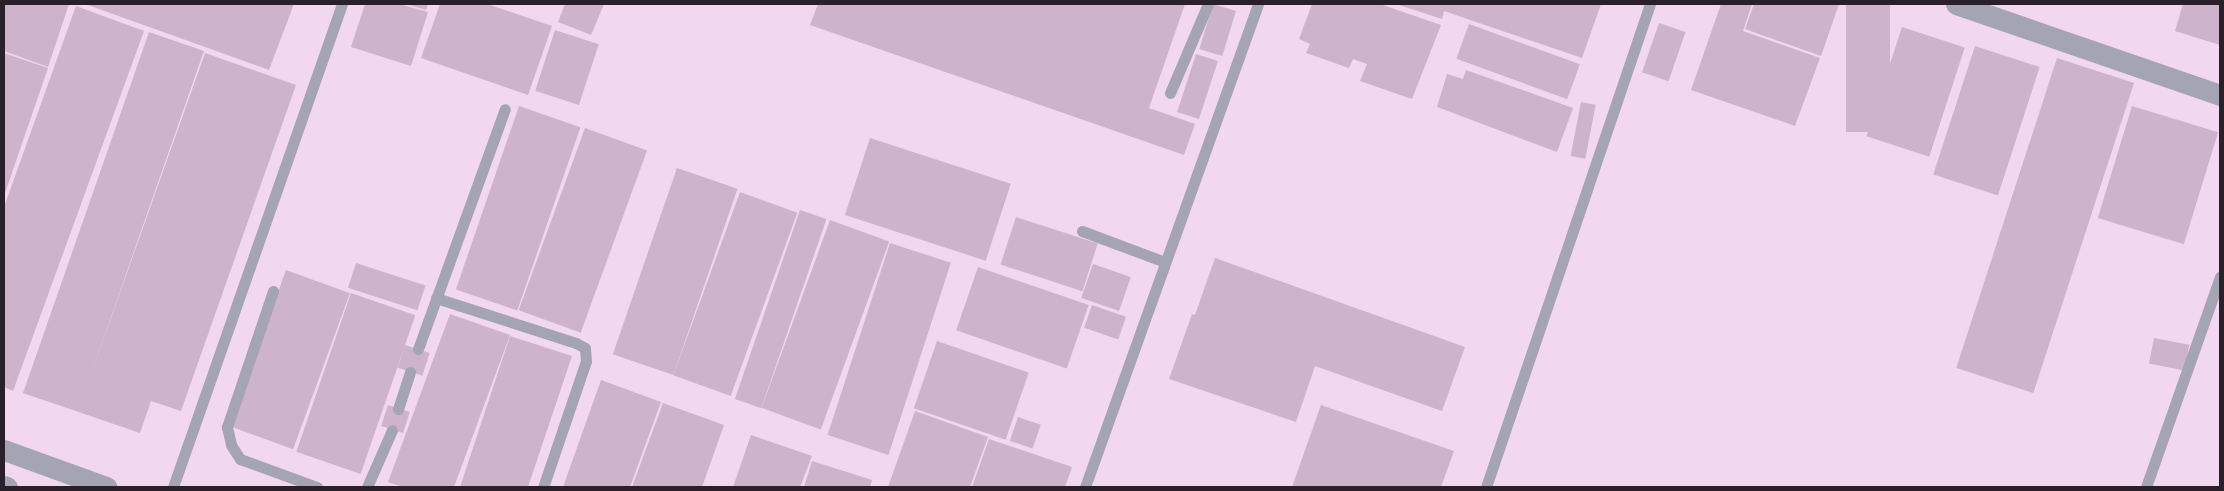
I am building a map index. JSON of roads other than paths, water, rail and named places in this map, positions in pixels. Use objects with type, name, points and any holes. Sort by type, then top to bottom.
[{"type":"street","points":[[1956,4],[2220,95]]},
{"type":"street","points":[[4,450],[106,487]]},
{"type":"lane","points":[[173,487],[342,4]]},
{"type":"lane","points":[[1170,93],[1208,4]]},
{"type":"lane","points":[[1085,487],[1258,4]]},
{"type":"lane","points":[[1486,487],[1650,4]]},
{"type":"lane","points":[[418,349],[505,109]]},
{"type":"lane","points":[[1082,231],[1165,262]]},
{"type":"lane","points":[[2146,487],[2220,277]]},
{"type":"lane","points":[[273,291],[227,427],[231,445],[240,459],[318,487]]},
{"type":"lane","points":[[436,298],[576,343],[585,348],[586,361],[543,487]]},
{"type":"lane","points":[[398,409],[410,372]]},
{"type":"lane","points":[[367,487],[392,430]]}]
